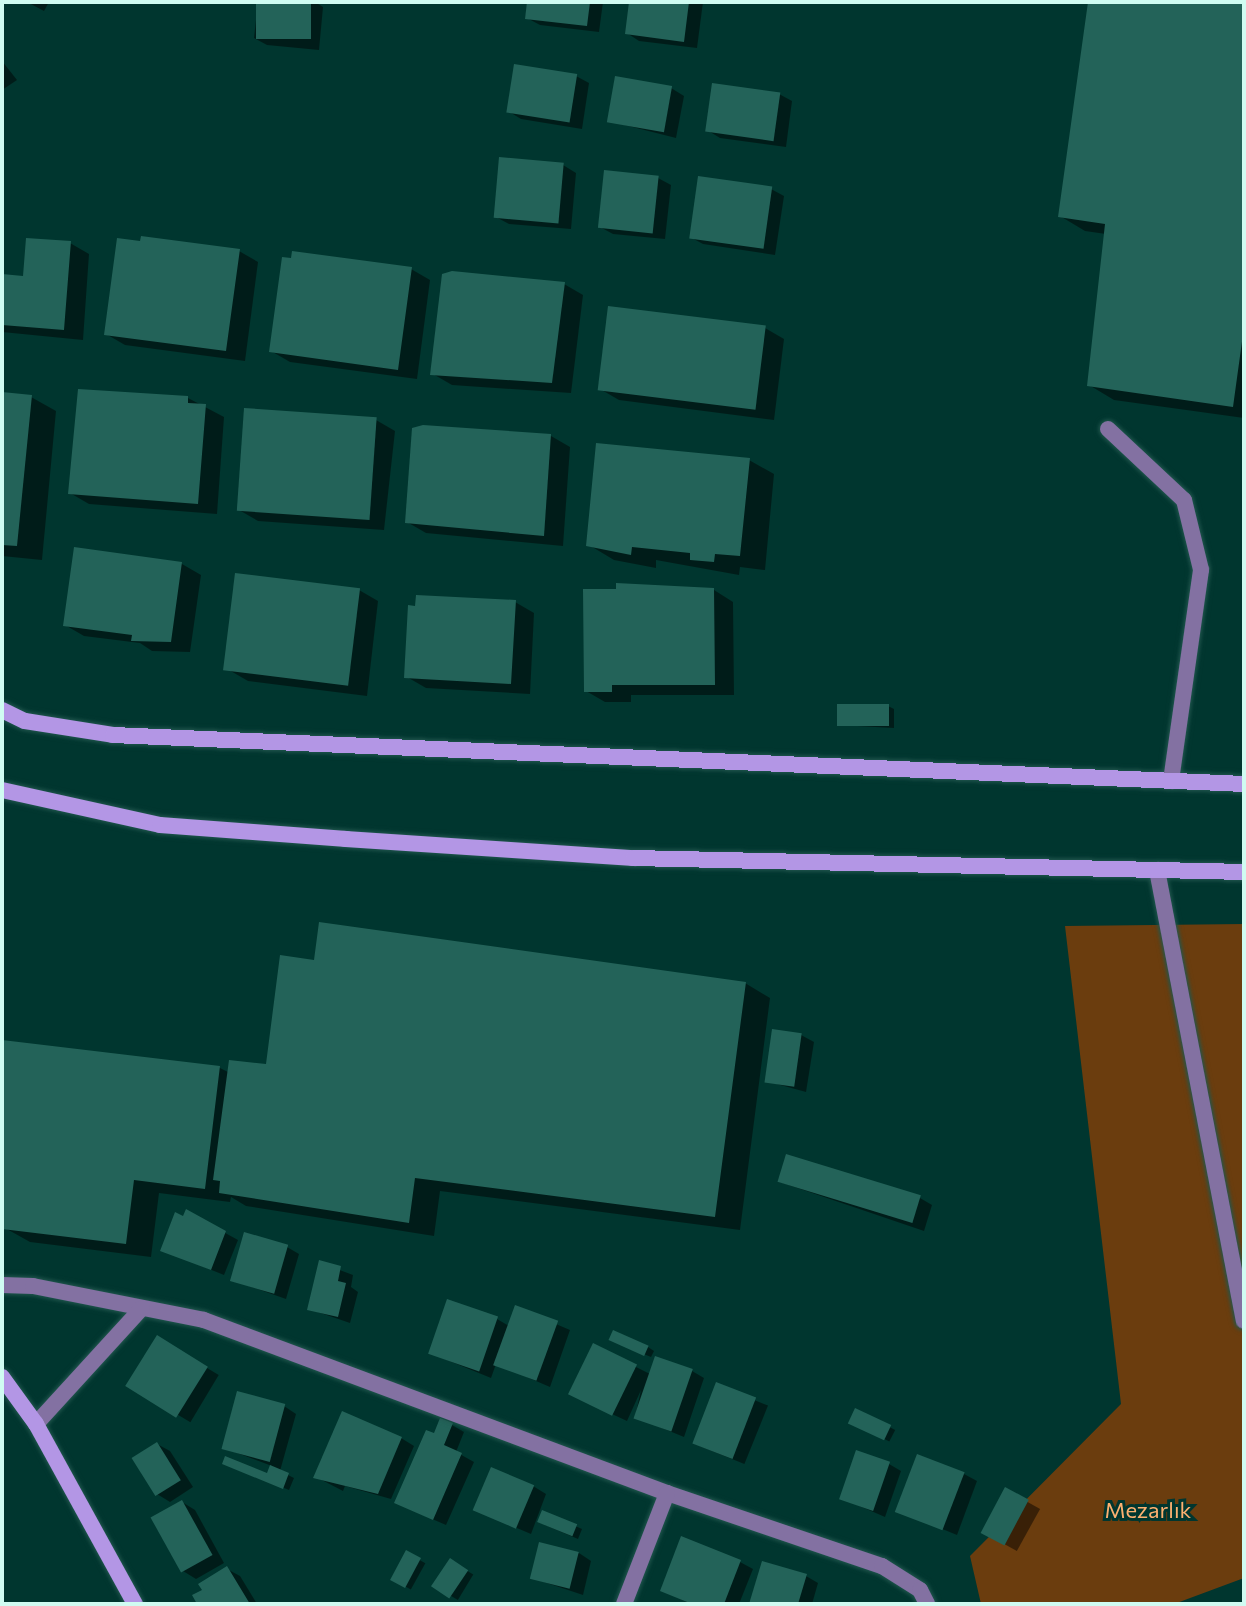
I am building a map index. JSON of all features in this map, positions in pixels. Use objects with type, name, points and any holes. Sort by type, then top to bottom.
[{"type":"street","points":[[1108,429],[1184,500],[1201,570],[1171,781]]},
{"type":"street","points":[[2,710],[25,721],[113,735],[1244,784]]},
{"type":"street","points":[[2,790],[160,825],[330,838],[633,858],[1244,872]]},
{"type":"street","points":[[1157,870],[1244,1321]]},
{"type":"street","points":[[2,1285],[33,1286],[204,1320],[667,1493],[882,1566],[920,1590],[927,1604]]},
{"type":"street","points":[[36,1424],[142,1308]]},
{"type":"street","points":[[2,1377],[36,1424],[135,1604]]},
{"type":"street","points":[[624,1604],[667,1493]]},
{"type":"green space","name":"Mezarlık","points":[[1244,924],[1244,1578],[1174,1604],[981,1604],[970,1556],[1121,1404],[1065,926]]},
{"type":"building","points":[[256,2],[311,2],[311,39],[256,39]]},
{"type":"building","points":[[527,2],[590,2],[587,26],[525,19]]},
{"type":"building","points":[[629,2],[689,2],[684,42],[625,34]]},
{"type":"building","points":[[1088,2],[1244,2],[1244,327],[1233,407],[1087,386],[1105,224],[1058,217]]},
{"type":"building","points":[[514,64],[577,74],[570,122],[506,112]]},
{"type":"building","points":[[615,76],[672,86],[664,132],[607,122]]},
{"type":"building","points":[[712,83],[780,93],[774,141],[705,132]]},
{"type":"building","points":[[499,157],[564,163],[558,223],[494,218]]},
{"type":"building","points":[[604,170],[659,176],[653,233],[598,228]]},
{"type":"building","points":[[698,176],[772,186],[764,249],[689,238]]},
{"type":"building","points":[[141,236],[240,249],[226,351],[104,335],[117,238],[140,241]]},
{"type":"building","points":[[26,238],[71,241],[64,330],[2,325],[2,274],[23,276]]},
{"type":"building","points":[[292,251],[412,267],[398,370],[269,352],[282,257],[291,258]]},
{"type":"building","points":[[452,271],[565,282],[552,383],[430,375],[442,274]]},
{"type":"building","points":[[608,306],[766,325],[755,410],[598,390]]},
{"type":"building","points":[[78,389],[188,396],[188,403],[206,404],[198,504],[68,494]]},
{"type":"building","points":[[2,392],[32,395],[17,546],[2,545]]},
{"type":"building","points":[[244,408],[377,417],[369,520],[237,511]]},
{"type":"building","points":[[423,425],[551,434],[544,536],[405,523],[412,428]]},
{"type":"building","points":[[596,443],[750,458],[740,556],[715,554],[714,562],[690,560],[690,553],[632,547],[631,555],[586,546]]},
{"type":"building","points":[[74,547],[182,562],[171,642],[131,641],[132,635],[63,626]]},
{"type":"building","points":[[235,573],[360,588],[348,686],[223,670]]},
{"type":"building","points":[[616,583],[714,588],[715,685],[612,685],[612,692],[584,692],[583,589],[616,589]]},
{"type":"building","points":[[416,595],[516,600],[511,684],[404,678],[408,605],[415,606]]},
{"type":"building","points":[[837,704],[889,704],[889,726],[837,726]]},
{"type":"building","points":[[319,922],[746,982],[715,1217],[415,1178],[409,1223],[219,1193],[220,1181],[213,1180],[229,1060],[266,1064],[280,955],[314,960]]},
{"type":"building","points":[[772,1029],[802,1033],[794,1087],[764,1082]]},
{"type":"building","points":[[2,1040],[220,1066],[205,1189],[134,1180],[126,1244],[2,1229]]},
{"type":"building","points":[[786,1154],[921,1195],[912,1223],[778,1182]]},
{"type":"building","points":[[186,1209],[226,1231],[211,1270],[160,1251],[175,1212],[183,1216]]},
{"type":"building","points":[[244,1232],[288,1245],[274,1294],[230,1281]]},
{"type":"building","points":[[319,1260],[341,1266],[338,1281],[346,1283],[338,1317],[307,1310]]},
{"type":"building","points":[[447,1299],[498,1317],[479,1371],[428,1354]]},
{"type":"building","points":[[515,1305],[558,1321],[536,1381],[493,1365]]},
{"type":"building","points":[[613,1330],[649,1346],[644,1356],[609,1340]]},
{"type":"building","points":[[157,1335],[208,1367],[176,1418],[125,1386]]},
{"type":"building","points":[[593,1343],[637,1364],[612,1416],[568,1394]]},
{"type":"building","points":[[655,1356],[693,1369],[671,1431],[634,1418]]},
{"type":"building","points":[[716,1382],[756,1397],[732,1459],[692,1444]]},
{"type":"building","points":[[237,1391],[285,1404],[270,1462],[221,1449]]},
{"type":"building","points":[[855,1408],[891,1425],[884,1440],[848,1423]]},
{"type":"building","points":[[342,1411],[402,1437],[378,1494],[313,1478]]},
{"type":"building","points":[[440,1418],[453,1423],[444,1445],[462,1453],[433,1520],[394,1503],[426,1430],[434,1433]]},
{"type":"building","points":[[157,1442],[181,1480],[155,1496],[132,1458]]},
{"type":"building","points":[[856,1450],[890,1462],[873,1511],[839,1499]]},
{"type":"building","points":[[917,1454],[965,1472],[942,1530],[895,1512]]},
{"type":"building","points":[[225,1456],[267,1473],[270,1465],[289,1473],[283,1489],[222,1464]]},
{"type":"building","points":[[491,1467],[534,1485],[516,1529],[473,1510]]},
{"type":"building","points":[[1005,1487],[1029,1500],[1004,1546],[981,1533]]},
{"type":"building","points":[[182,1500],[213,1555],[181,1573],[151,1517]]},
{"type":"building","points":[[542,1510],[577,1524],[572,1536],[537,1522]]},
{"type":"building","points":[[681,1536],[741,1560],[724,1604],[692,1604],[660,1591]]},
{"type":"building","points":[[539,1542],[579,1552],[570,1589],[530,1579]]},
{"type":"building","points":[[406,1550],[421,1558],[405,1588],[390,1580]]},
{"type":"building","points":[[450,1558],[468,1570],[449,1598],[431,1586]]},
{"type":"building","points":[[762,1561],[807,1574],[798,1604],[749,1604]]},
{"type":"building","points":[[227,1566],[250,1604],[197,1604],[192,1595],[202,1590],[198,1584]]}]
